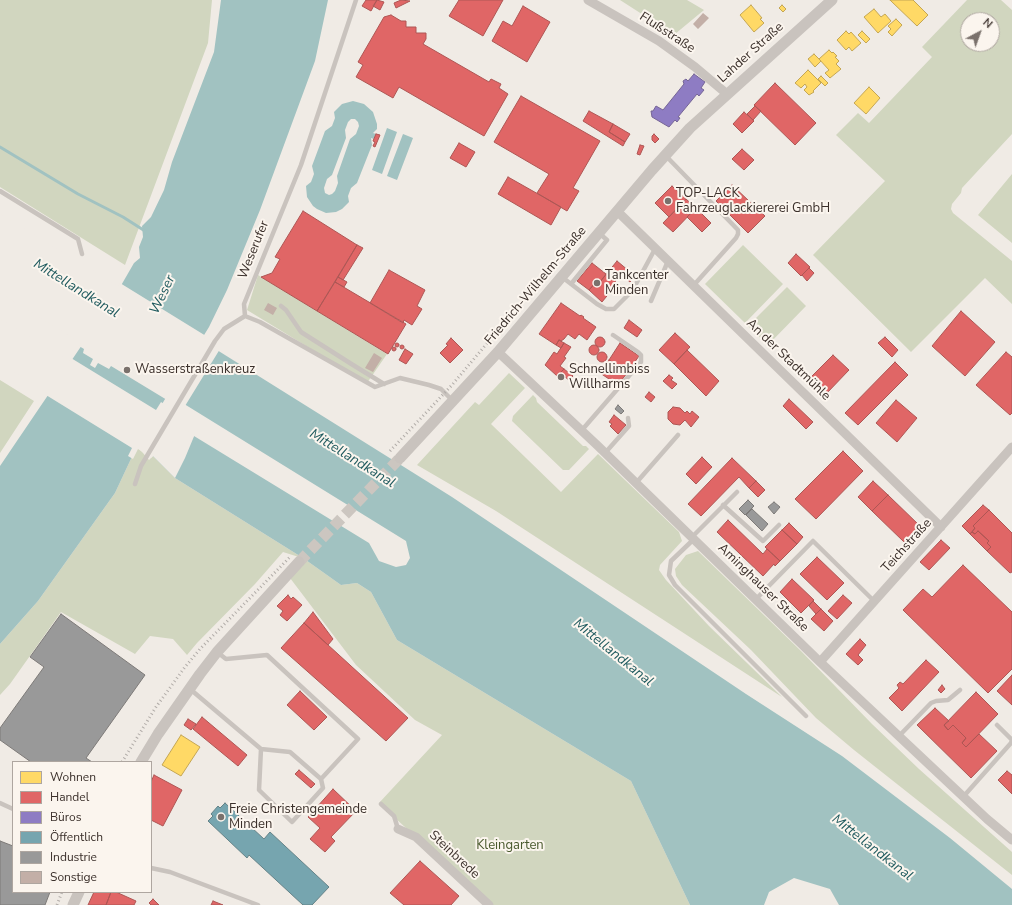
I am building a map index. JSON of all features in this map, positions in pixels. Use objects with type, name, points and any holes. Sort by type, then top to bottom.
[{"type":"street","name":"Flußstraße","points":[[588,0],[659,41],[695,66],[727,94]]},
{"type":"street","name":"Lahder Straße","points":[[690,128],[832,0]]},
{"type":"street","name":"Friedrich-Wilhelm-Straße","points":[[400,458],[498,352],[598,233],[690,128]]},
{"type":"street","name":"An der Stadtmühle","points":[[617,211],[941,527]]},
{"type":"street","name":"Aminghauser Straße","points":[[498,352],[582,430],[820,662],[963,797],[1012,840]]},
{"type":"street","name":"Teichstraße","points":[[820,662],[1012,447]]},
{"type":"street","points":[[142,761],[189,688],[217,652],[299,562]]},
{"type":"street","name":"Steinbrede","points":[[398,829],[416,837],[489,905]]},
{"type":"street","points":[[73,905],[79,893]]},
{"type":"lane","name":"Weserufer","points":[[245,316],[244,304],[300,165],[356,0]]},
{"type":"lane","points":[[665,155],[738,230],[736,238],[693,286]]},
{"type":"lane","points":[[0,191],[78,239],[82,254]]},
{"type":"lane","points":[[571,284],[607,240],[598,233]]},
{"type":"lane","points":[[562,277],[597,304],[606,309],[614,309],[628,295],[636,284],[655,249]]},
{"type":"lane","points":[[652,301],[668,261]]},
{"type":"lane","points":[[280,306],[286,310],[301,332],[384,384]]},
{"type":"lane","points":[[135,484],[140,466],[215,341],[224,330],[245,316],[265,324],[375,387],[400,378],[429,385],[441,390],[453,401]]},
{"type":"lane","points":[[582,430],[641,362],[641,356],[638,352],[613,334]]},
{"type":"lane","points":[[605,453],[629,426],[628,418]]},
{"type":"lane","points":[[636,483],[678,435]]},
{"type":"lane","points":[[737,492],[671,561],[669,575],[675,585],[806,716]]},
{"type":"lane","points":[[723,505],[763,541],[779,525]]},
{"type":"lane","points":[[756,599],[813,541],[874,601]]},
{"type":"lane","points":[[217,652],[226,659],[267,655],[358,739],[321,779]]},
{"type":"lane","points":[[189,688],[261,749],[290,752],[321,779],[323,788],[292,822],[259,790],[261,749]]},
{"type":"lane","points":[[899,736],[931,703],[948,700],[960,690]]},
{"type":"lane","points":[[963,797],[1011,743],[1012,740],[998,725]]},
{"type":"lane","points":[[0,803],[12,809]]},
{"type":"lane","points":[[381,804],[394,816],[398,829]]},
{"type":"lane","points":[[152,868],[170,872],[258,905]]},
{"type":"green space","points":[[0,0],[212,0],[208,43],[125,265],[0,187]]},
{"type":"green space","points":[[620,0],[687,0],[704,10],[669,39],[662,27]]},
{"type":"green space","points":[[967,0],[1001,0],[1012,10],[1012,134],[962,188],[961,193],[952,204],[951,209],[953,213],[1012,261],[1012,304],[985,278],[911,352],[813,255],[885,181],[836,135],[858,113],[869,123],[932,57],[922,47]]},
{"type":"green space","points":[[1012,174],[1012,243],[978,215]]},
{"type":"green space","points":[[743,245],[783,284],[745,323],[705,284]]},
{"type":"green space","points":[[258,275],[387,354],[367,383],[247,310]]},
{"type":"green space","points":[[787,287],[806,306],[768,345],[748,326]]},
{"type":"green space","points":[[509,373],[525,388],[491,424],[561,492],[598,454],[679,532],[682,541],[660,565],[659,570],[666,580],[709,626],[782,697],[496,511],[417,465],[475,402],[479,405]]},
{"type":"green space","points":[[0,380],[34,401],[0,453]]},
{"type":"green space","points":[[533,395],[537,402],[583,446],[586,446],[589,449],[569,470],[563,470],[512,421],[513,416]]},
{"type":"green space","name":"Kleingarten","points":[[137,446],[149,460],[153,456],[175,478],[303,558],[341,585],[357,583],[371,592],[397,640],[631,781],[690,905],[489,905],[379,803],[442,735],[415,720],[356,665],[287,574],[302,558],[283,552],[255,584],[187,655],[173,639],[150,636],[135,654],[61,612],[10,684],[0,695],[0,644],[38,601],[115,493]]},
{"type":"green space","points":[[698,551],[801,651],[872,724],[919,769],[1012,852],[1012,875],[854,750],[816,718],[751,650],[682,585],[676,576],[675,569],[686,555]]},
{"type":"water","points":[[221,0],[328,0],[315,61],[260,210],[227,290],[201,340],[452,497],[746,694],[842,756],[950,838],[1012,889],[1012,905],[839,905],[830,889],[794,878],[769,892],[764,905],[690,905],[631,781],[397,640],[371,592],[357,583],[341,585],[303,558],[175,478],[153,456],[137,446],[115,493],[38,601],[0,644],[0,466],[119,289],[134,263],[140,258],[139,247],[143,237],[142,226],[151,217],[164,190],[172,162],[214,52]],"holes":[[[168,394],[406,541],[410,558],[406,565],[396,567],[379,561],[369,543],[194,436],[174,428],[155,416]]]},
{"type":"water","points":[[353,101],[364,104],[373,112],[377,129],[373,133],[376,134],[374,139],[371,138],[372,145],[357,183],[351,188],[348,196],[349,202],[342,209],[336,212],[326,213],[313,206],[307,197],[306,186],[311,182],[314,174],[312,166],[325,131],[332,126],[335,118],[334,112],[342,104]],"holes":[[[351,119],[355,119],[359,126],[356,134],[350,139],[337,176],[338,183],[335,191],[329,195],[325,193],[324,188],[327,179],[332,175],[346,138],[345,130],[348,122]]]},
{"type":"water","points":[[387,128],[397,132],[382,174],[372,170]]},
{"type":"water","points":[[403,134],[413,138],[397,180],[387,176]]},
{"type":"pier","points":[[0,214],[118,286],[120,283],[206,336],[204,339],[220,349],[185,406],[169,397],[167,400],[111,366],[109,369],[98,363],[95,368],[90,365],[93,359],[83,353],[84,349],[79,346],[81,343],[0,293]]},
{"type":"pier","points":[[0,319],[69,361],[71,358],[156,410],[161,402],[164,404],[157,416],[174,427],[195,434],[175,478],[153,456],[151,458],[138,449],[133,459],[128,456],[132,448],[46,395],[47,393],[0,363]]},
{"type":"building: Wohnen","points":[[890,0],[913,0],[928,15],[917,26]]},
{"type":"building: Wohnen","points":[[751,5],[762,18],[760,19],[764,23],[754,32],[740,15]]},
{"type":"building: Wohnen","points":[[782,5],[786,9],[783,12],[779,8]]},
{"type":"building: Wohnen","points":[[874,9],[881,17],[885,14],[891,21],[878,33],[864,17]]},
{"type":"building: Wohnen","points":[[896,19],[902,25],[892,36],[888,32],[891,29],[888,26]]},
{"type":"building: Wohnen","points":[[846,31],[849,34],[851,32],[861,43],[852,51],[849,47],[846,50],[837,40]]},
{"type":"building: Wohnen","points":[[862,31],[870,39],[866,43],[858,35]]},
{"type":"building: Wohnen","points":[[829,50],[837,56],[835,57],[839,61],[836,64],[841,69],[830,78],[825,73],[829,70],[819,59]]},
{"type":"building: Wohnen","points":[[814,54],[821,61],[815,67],[808,59]]},
{"type":"building: Wohnen","points":[[808,70],[821,83],[813,91],[814,92],[809,95],[804,90],[807,87],[805,84],[801,88],[795,83]]},
{"type":"building: Wohnen","points":[[821,76],[828,83],[825,86],[818,79]]},
{"type":"building: Wohnen","points":[[869,87],[880,98],[866,114],[854,103]]},
{"type":"building: Wohnen","points":[[181,735],[200,747],[181,776],[162,765]]},
{"type":"building: Handel","points":[[366,0],[377,0],[371,11],[362,6]]},
{"type":"building: Handel","points":[[377,0],[384,2],[380,10],[373,6]]},
{"type":"building: Handel","points":[[401,0],[410,1],[396,8],[394,3]]},
{"type":"building: Handel","points":[[459,0],[503,0],[483,36],[449,16]]},
{"type":"building: Handel","points":[[523,6],[550,22],[527,62],[492,41],[503,21],[512,26]]},
{"type":"building: Handel","points":[[391,15],[401,21],[406,21],[406,27],[416,27],[416,33],[426,33],[426,39],[423,44],[489,82],[491,79],[501,84],[499,88],[508,94],[484,136],[399,87],[393,98],[356,77],[363,65],[358,62],[384,17]]},
{"type":"building: Handel","points":[[775,83],[816,123],[795,145],[754,105]]},
{"type":"building: Handel","points":[[521,96],[600,141],[573,188],[579,191],[567,211],[537,193],[549,174],[494,142]]},
{"type":"building: Handel","points":[[755,106],[761,111],[753,120],[747,114]]},
{"type":"building: Handel","points":[[589,111],[613,124],[609,132],[625,142],[623,146],[583,121]]},
{"type":"building: Handel","points":[[744,112],[754,121],[742,133],[733,124]]},
{"type":"building: Handel","points":[[613,124],[630,134],[625,142],[609,132]]},
{"type":"building: Handel","points":[[376,134],[380,135],[375,147],[373,146],[375,142],[373,141]]},
{"type":"building: Handel","points":[[654,134],[659,139],[655,143],[652,140],[652,136]]},
{"type":"building: Handel","points":[[459,143],[475,152],[466,167],[450,158]]},
{"type":"building: Handel","points":[[640,145],[644,146],[640,155],[637,154]]},
{"type":"building: Handel","points":[[742,149],[754,160],[744,170],[732,159]]},
{"type":"building: Handel","points":[[508,177],[561,207],[551,225],[498,194]]},
{"type":"building: Handel","points":[[732,185],[765,216],[748,233],[716,201]]},
{"type":"building: Handel","points":[[672,186],[686,199],[669,217],[655,203]]},
{"type":"building: Handel","points":[[686,199],[696,208],[673,232],[663,223]]},
{"type":"building: Handel","points":[[696,208],[711,223],[702,232],[687,217]]},
{"type":"building: Handel","points":[[303,211],[357,245],[317,311],[261,277],[272,273],[280,259],[275,257]]},
{"type":"building: Handel","points":[[357,245],[363,248],[343,280],[338,277]]},
{"type":"building: Handel","points":[[796,254],[810,267],[801,276],[788,263]]},
{"type":"building: Handel","points":[[617,261],[635,276],[630,282],[624,277],[622,280],[619,277],[609,289],[611,291],[602,302],[589,290],[598,280],[600,282]]},
{"type":"building: Handel","points":[[592,263],[606,274],[600,282],[598,280],[589,290],[577,281]]},
{"type":"building: Handel","points":[[809,268],[814,273],[807,281],[802,275]]},
{"type":"building: Handel","points":[[389,270],[425,290],[417,306],[422,309],[412,325],[404,320],[403,323],[370,303]]},
{"type":"building: Handel","points":[[338,277],[347,282],[344,287],[335,282]]},
{"type":"building: Handel","points":[[335,282],[406,324],[388,354],[317,311]]},
{"type":"building: Handel","points":[[561,303],[580,316],[581,315],[584,317],[583,318],[596,327],[587,340],[579,334],[575,339],[568,334],[561,341],[559,340],[556,345],[539,334]]},
{"type":"building: Handel","points":[[961,311],[995,342],[965,376],[932,346]]},
{"type":"building: Handel","points":[[629,320],[642,330],[637,337],[624,328]]},
{"type":"building: Handel","points":[[675,333],[690,347],[674,364],[659,350]]},
{"type":"building: Handel","points":[[598,337],[602,337],[605,342],[602,347],[598,347],[595,344],[595,340]]},
{"type":"building: Handel","points":[[885,337],[898,350],[892,357],[878,343]]},
{"type":"building: Handel","points":[[451,338],[463,350],[450,363],[440,353],[448,345],[446,344]]},
{"type":"building: Handel","points":[[559,340],[564,343],[561,348],[556,345]]},
{"type":"building: Handel","points":[[395,343],[399,343],[399,347],[395,347]]},
{"type":"building: Handel","points":[[564,343],[571,347],[560,366],[564,369],[557,376],[545,365],[554,352],[557,354]]},
{"type":"building: Handel","points":[[620,343],[639,356],[627,373],[609,360]]},
{"type":"building: Handel","points":[[400,345],[404,345],[404,349],[400,349]]},
{"type":"building: Handel","points":[[594,345],[599,350],[594,355],[589,350]]},
{"type":"building: Handel","points":[[392,347],[396,347],[396,351],[392,351]]},
{"type":"building: Handel","points":[[405,349],[413,354],[406,364],[399,360]]},
{"type":"building: Handel","points":[[687,350],[719,381],[706,396],[674,364]]},
{"type":"building: Handel","points":[[600,352],[604,352],[607,357],[604,362],[600,362],[597,359],[597,355]]},
{"type":"building: Handel","points":[[1006,352],[1012,357],[1012,413],[1010,415],[976,385]]},
{"type":"building: Handel","points":[[833,355],[849,370],[826,394],[810,378]]},
{"type":"building: Handel","points":[[609,360],[627,373],[618,385],[600,373]]},
{"type":"building: Handel","points":[[895,362],[908,375],[858,425],[845,413]]},
{"type":"building: Handel","points":[[564,369],[573,376],[569,380],[565,377],[562,381],[557,376]]},
{"type":"building: Handel","points":[[669,375],[673,378],[671,380],[677,384],[672,389],[663,381]]},
{"type":"building: Handel","points":[[649,392],[655,397],[651,402],[645,397]]},
{"type":"building: Handel","points":[[789,399],[813,422],[806,429],[783,406]]},
{"type":"building: Handel","points":[[896,400],[917,418],[897,442],[876,423]]},
{"type":"building: Handel","points":[[673,407],[680,408],[685,413],[687,411],[690,414],[692,411],[699,417],[691,427],[685,420],[680,425],[673,424],[668,419],[668,412]]},
{"type":"building: Handel","points":[[614,415],[626,425],[618,434],[610,426],[612,424],[609,422]]},
{"type":"building: Handel","points":[[843,451],[863,471],[816,519],[795,499]]},
{"type":"building: Handel","points":[[702,457],[712,467],[696,484],[686,474]]},
{"type":"building: Handel","points":[[732,458],[756,481],[749,488],[739,477],[701,516],[688,504]]},
{"type":"building: Handel","points":[[756,481],[765,490],[758,497],[749,488]]},
{"type":"building: Handel","points":[[873,481],[888,495],[872,511],[858,497]]},
{"type":"building: Handel","points":[[888,495],[920,526],[904,542],[872,511]]},
{"type":"building: Handel","points":[[983,505],[989,510],[973,526],[975,528],[970,534],[962,526]]},
{"type":"building: Handel","points":[[989,510],[1012,533],[1012,572],[1010,573],[987,551],[991,547],[987,543],[989,541],[978,531],[975,534],[972,532],[975,528],[973,526]]},
{"type":"building: Handel","points":[[728,520],[763,554],[767,549],[780,561],[775,566],[774,564],[763,576],[717,532]]},
{"type":"building: Handel","points":[[789,523],[803,537],[797,544],[782,530]]},
{"type":"building: Handel","points":[[782,530],[797,544],[780,561],[765,547]]},
{"type":"building: Handel","points":[[978,531],[989,541],[987,543],[991,547],[987,551],[970,534],[972,532],[975,534]]},
{"type":"building: Handel","points":[[941,540],[950,548],[929,570],[920,562]]},
{"type":"building: Handel","points":[[817,557],[844,583],[827,600],[800,574]]},
{"type":"building: Handel","points":[[963,565],[1012,612],[1012,669],[988,693],[903,610],[923,589],[932,597]]},
{"type":"building: Handel","points":[[792,579],[814,600],[801,613],[780,592]]},
{"type":"building: Handel","points":[[288,595],[291,599],[293,597],[302,605],[287,621],[280,615],[283,611],[277,606]]},
{"type":"building: Handel","points":[[843,595],[852,603],[837,619],[828,611]]},
{"type":"building: Handel","points":[[813,601],[821,609],[816,614],[809,606]]},
{"type":"building: Handel","points":[[821,609],[833,621],[824,631],[811,619]]},
{"type":"building: Handel","points":[[313,612],[333,639],[328,645],[304,623]]},
{"type":"building: Handel","points":[[304,623],[408,718],[386,741],[281,648]]},
{"type":"building: Handel","points":[[860,639],[866,645],[858,655],[863,660],[858,665],[846,654]]},
{"type":"building: Handel","points":[[926,660],[939,672],[902,711],[889,698],[899,688],[897,685],[900,682],[903,684]]},
{"type":"building: Handel","points":[[1012,675],[1012,705],[997,691]]},
{"type":"building: Handel","points":[[942,685],[945,689],[941,693],[938,690]]},
{"type":"building: Handel","points":[[300,691],[327,717],[314,730],[287,705]]},
{"type":"building: Handel","points":[[976,692],[998,714],[966,747],[962,743],[966,738],[953,725],[948,730],[944,725]]},
{"type":"building: Handel","points":[[935,708],[949,721],[944,725],[948,730],[953,725],[966,738],[962,743],[966,747],[979,734],[997,751],[971,778],[917,725]]},
{"type":"building: Handel","points":[[202,717],[247,755],[238,766],[193,729]]},
{"type":"building: Handel","points":[[188,719],[196,724],[191,730],[184,725]]},
{"type":"building: Handel","points":[[299,770],[315,784],[311,788],[295,774]]},
{"type":"building: Handel","points":[[1007,771],[1012,775],[1012,794],[998,780]]},
{"type":"building: Handel","points":[[154,775],[182,790],[163,826],[152,820],[152,780]]},
{"type":"building: Handel","points":[[333,789],[356,811],[331,837],[335,841],[325,852],[310,839],[320,828],[308,817]]},
{"type":"building: Handel","points":[[420,861],[459,896],[451,905],[404,905],[390,893]]},
{"type":"building: Handel","points":[[94,893],[111,893],[106,905],[88,905]]},
{"type":"building: Handel","points":[[111,893],[118,893],[136,901],[134,905],[106,905]]},
{"type":"building: Handel","points":[[153,899],[159,905],[151,905],[149,903]]},
{"type":"building: Handel","points":[[213,901],[223,905],[211,905]]},
{"type":"building: Büros","points":[[694,74],[705,82],[701,88],[704,90],[699,96],[697,94],[678,117],[680,118],[677,122],[675,120],[669,127],[652,117],[651,111],[653,111],[656,106],[663,110],[684,84],[683,81],[686,79],[688,81]]},
{"type":"building: Öffentlich","points":[[225,803],[264,839],[270,832],[329,887],[312,905],[303,905],[249,855],[247,858],[208,821],[213,816],[211,814],[218,806],[220,808]]},
{"type":"building: Industrie","points":[[618,405],[624,411],[621,414],[615,409]]},
{"type":"building: Industrie","points":[[748,500],[754,506],[745,515],[739,509]]},
{"type":"building: Industrie","points":[[774,502],[780,507],[774,514],[768,507]]},
{"type":"building: Industrie","points":[[752,509],[768,524],[762,531],[746,515]]},
{"type":"building: Industrie","points":[[61,614],[145,675],[86,758],[90,761],[30,761],[0,740],[0,728],[44,667],[30,657]]},
{"type":"building: Industrie","points":[[0,841],[12,846],[12,893],[50,893],[45,905],[0,905]]},
{"type":"building: Sonstige","points":[[703,13],[709,18],[698,29],[693,24]]},
{"type":"building: Sonstige","points":[[268,303],[277,308],[273,315],[264,310]]},
{"type":"building: Sonstige","points":[[374,353],[382,358],[373,372],[365,368]]},
{"type":"waterway","points":[[0,147],[78,194],[123,217],[145,231]]},
{"type":"tunnel","points":[[299,562],[400,458]]},
{"type":"railway","points":[[390,451],[452,385],[510,316]]},
{"type":"railway","points":[[123,761],[156,707],[185,667],[200,649],[290,557]]},
{"type":"railway","points":[[57,905],[62,893]]},
{"type":"place","name":"TOP-LACK Fahrzeuglackiererei GmbH","points":[[668,201]]},
{"type":"place","name":"Tankcenter Minden","points":[[597,283]]},
{"type":"place","name":"Wasserstraßenkreuz","points":[[127,370]]},
{"type":"place","name":"Schnellimbiss Willharms","points":[[561,377]]},
{"type":"place","name":"Freie Christengemeinde Minden","points":[[221,817]]},
{"type":"water label","name":"Mittellandkanal","points":[[76,289]]},
{"type":"water label","name":"Weser","points":[[163,295]]},
{"type":"water label","name":"Mittellandkanal","points":[[352,459]]},
{"type":"water label","name":"Mittellandkanal","points":[[613,653]]},
{"type":"water label","name":"Mittellandkanal","points":[[872,848]]}]
